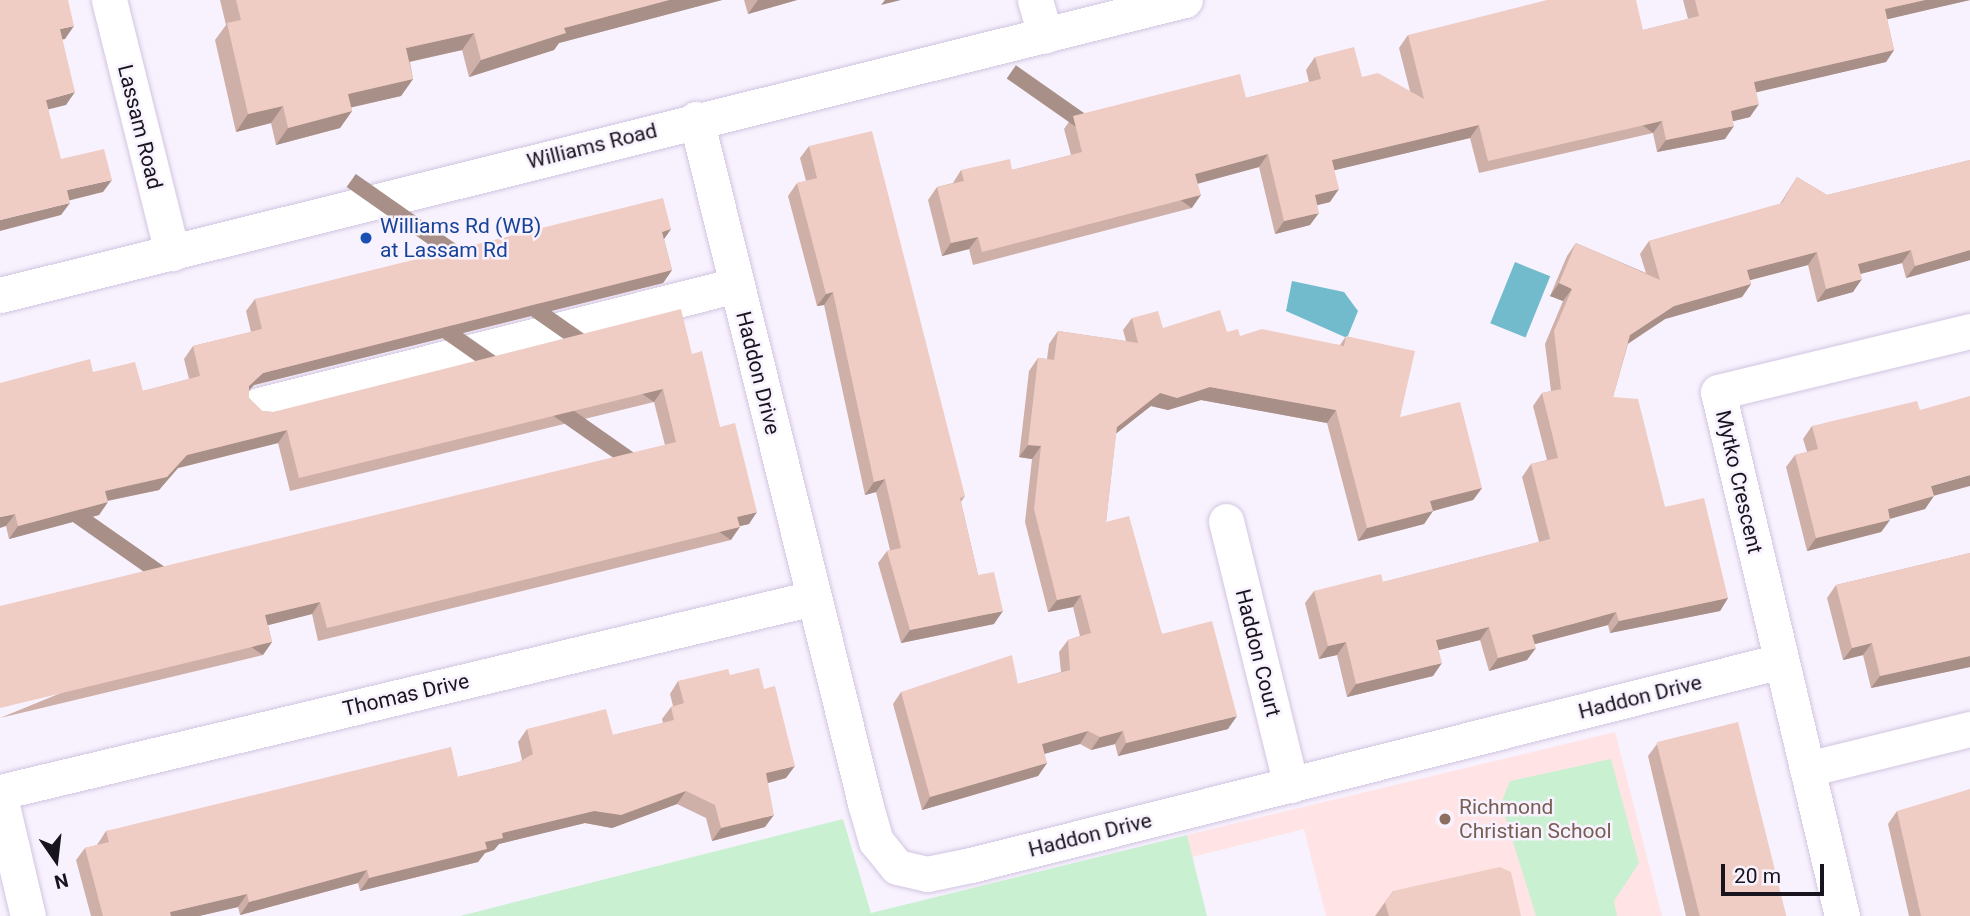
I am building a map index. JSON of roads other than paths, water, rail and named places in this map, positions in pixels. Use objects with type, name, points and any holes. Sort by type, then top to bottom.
[{"type":"street","name":"Lassam Road","points":[[109,0],[172,253]]},
{"type":"street","points":[[1035,0],[1045,36]]},
{"type":"street","name":"Williams Road","points":[[0,295],[696,119],[1185,0]]},
{"type":"street","name":"Haddon Drive","points":[[696,119],[813,598],[876,841],[897,867],[927,874],[971,866],[1782,661]]},
{"type":"street","points":[[259,405],[737,285]]},
{"type":"street","name":"Mytko Crescent","points":[[1782,661],[1718,392],[1970,331]]},
{"type":"street","name":"Haddon Court","points":[[1226,521],[1291,785]]},
{"type":"street","name":"Thomas Drive","points":[[0,792],[813,598]]},
{"type":"street","points":[[1782,661],[1842,916]]},
{"type":"street","points":[[1807,769],[1970,729]]},
{"type":"street","points":[[0,797],[28,916]]},
{"type":"water","points":[[1515,262],[1550,276],[1526,337],[1490,323]]},
{"type":"water","points":[[1292,281],[1344,292],[1358,311],[1347,338],[1286,311]]},
{"type":"place","name":"Williams Rd (WB) at Lassam Rd","points":[[366,238]]},
{"type":"place","name":"Richmond Christian School","points":[[1445,819]]}]
